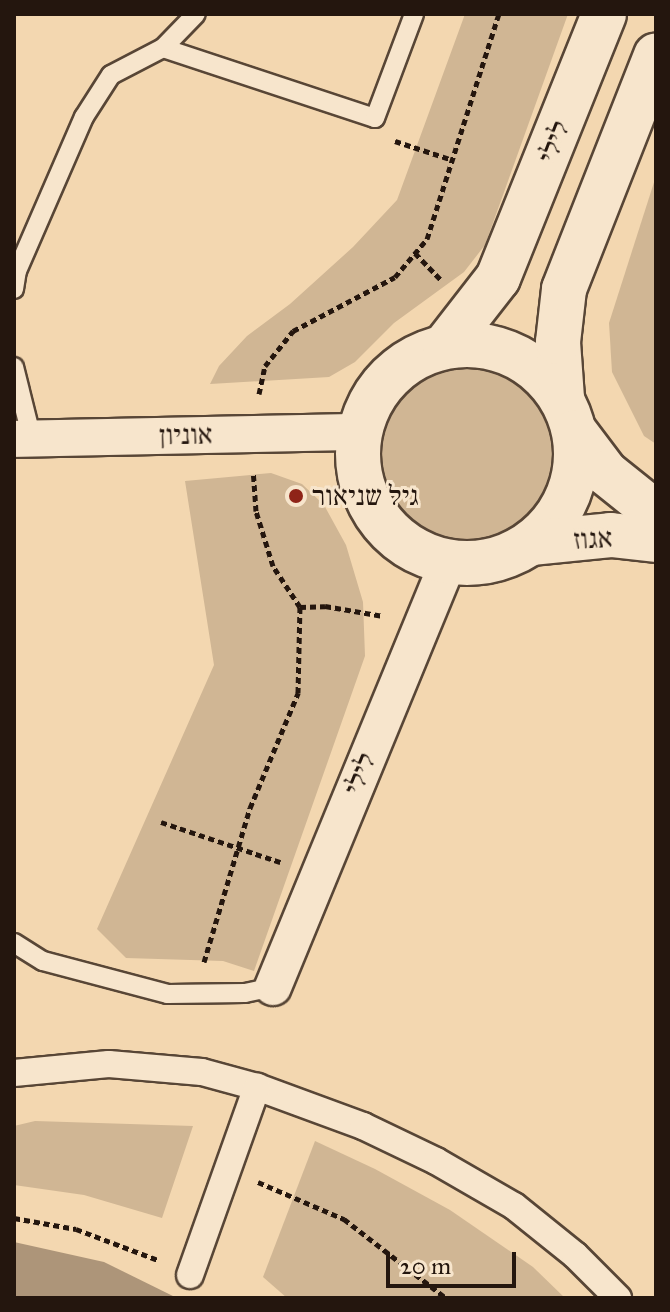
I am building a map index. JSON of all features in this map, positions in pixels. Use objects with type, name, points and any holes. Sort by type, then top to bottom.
[{"type":"street","name":"לילי","points":[[445,346],[498,278],[604,14]]},
{"type":"street","points":[[568,415],[540,372],[512,353],[479,344],[445,346],[414,357],[388,376],[369,401],[358,432],[357,468],[368,503],[390,533],[420,553],[448,562],[491,560],[531,543],[553,521],[569,494],[577,463],[558,342],[564,289],[656,56]]},
{"type":"street","name":"אגוז","points":[[568,415],[606,473],[656,513]]},
{"type":"street","name":"אוניון","points":[[23,439],[358,432]]},
{"type":"street","name":"אגוז","points":[[531,543],[611,535],[656,540]]},
{"type":"street","name":"לילי","points":[[273,987],[448,562]]},
{"type":"street","points":[[14,1073],[109,1064],[202,1072],[257,1087],[363,1126],[436,1161],[514,1206],[575,1255],[618,1298]]},
{"type":"street","points":[[190,1275],[257,1087]]},
{"type":"lane","points":[[14,289],[17,271],[84,117],[111,75],[163,48],[196,14]]},
{"type":"lane","points":[[163,48],[375,118],[414,14]]},
{"type":"lane","points":[[14,367],[23,439]]},
{"type":"lane","points":[[14,943],[43,961],[168,994],[245,993],[273,987]]},
{"type":"path","points":[[199,994],[205,954],[250,808],[298,693],[300,607],[273,566],[256,511],[253,434],[265,366],[293,331],[395,277],[427,239],[450,159],[499,14]]},
{"type":"path","points":[[375,118],[384,137],[450,159]]},
{"type":"path","points":[[300,607],[325,606],[423,622]]},
{"type":"path","points":[[161,822],[320,874]]},
{"type":"path","points":[[228,1169],[344,1219],[446,1298]]},
{"type":"path","points":[[14,1218],[76,1229],[142,1252],[190,1275]]},
{"type":"shaded area","points":[[465,14],[568,14],[485,245],[464,272],[394,323],[355,362],[329,377],[210,384],[219,366],[247,336],[290,304],[353,247],[397,200]]},
{"type":"shaded area","points":[[656,176],[656,444],[644,436],[612,372],[609,323]]},
{"type":"shaded area","points":[[467,360],[502,367],[532,388],[553,418],[560,453],[553,488],[532,518],[502,539],[467,546],[432,539],[402,518],[381,488],[374,453],[381,418],[402,388],[432,367]]},
{"type":"shaded area","points":[[271,473],[302,484],[324,505],[346,545],[363,602],[365,656],[254,971],[223,961],[126,958],[97,929],[214,665],[185,481]]},
{"type":"shaded area","points":[[35,1121],[193,1126],[162,1218],[84,1195],[14,1185],[14,1126]]},
{"type":"shaded area","points":[[315,1141],[450,1210],[533,1267],[565,1298],[287,1298],[263,1277]]},
{"type":"shaded area","points":[[14,1242],[104,1262],[177,1298],[14,1298]]},
{"type":"place","name":"גיל שניאור","points":[[296,496]]}]
